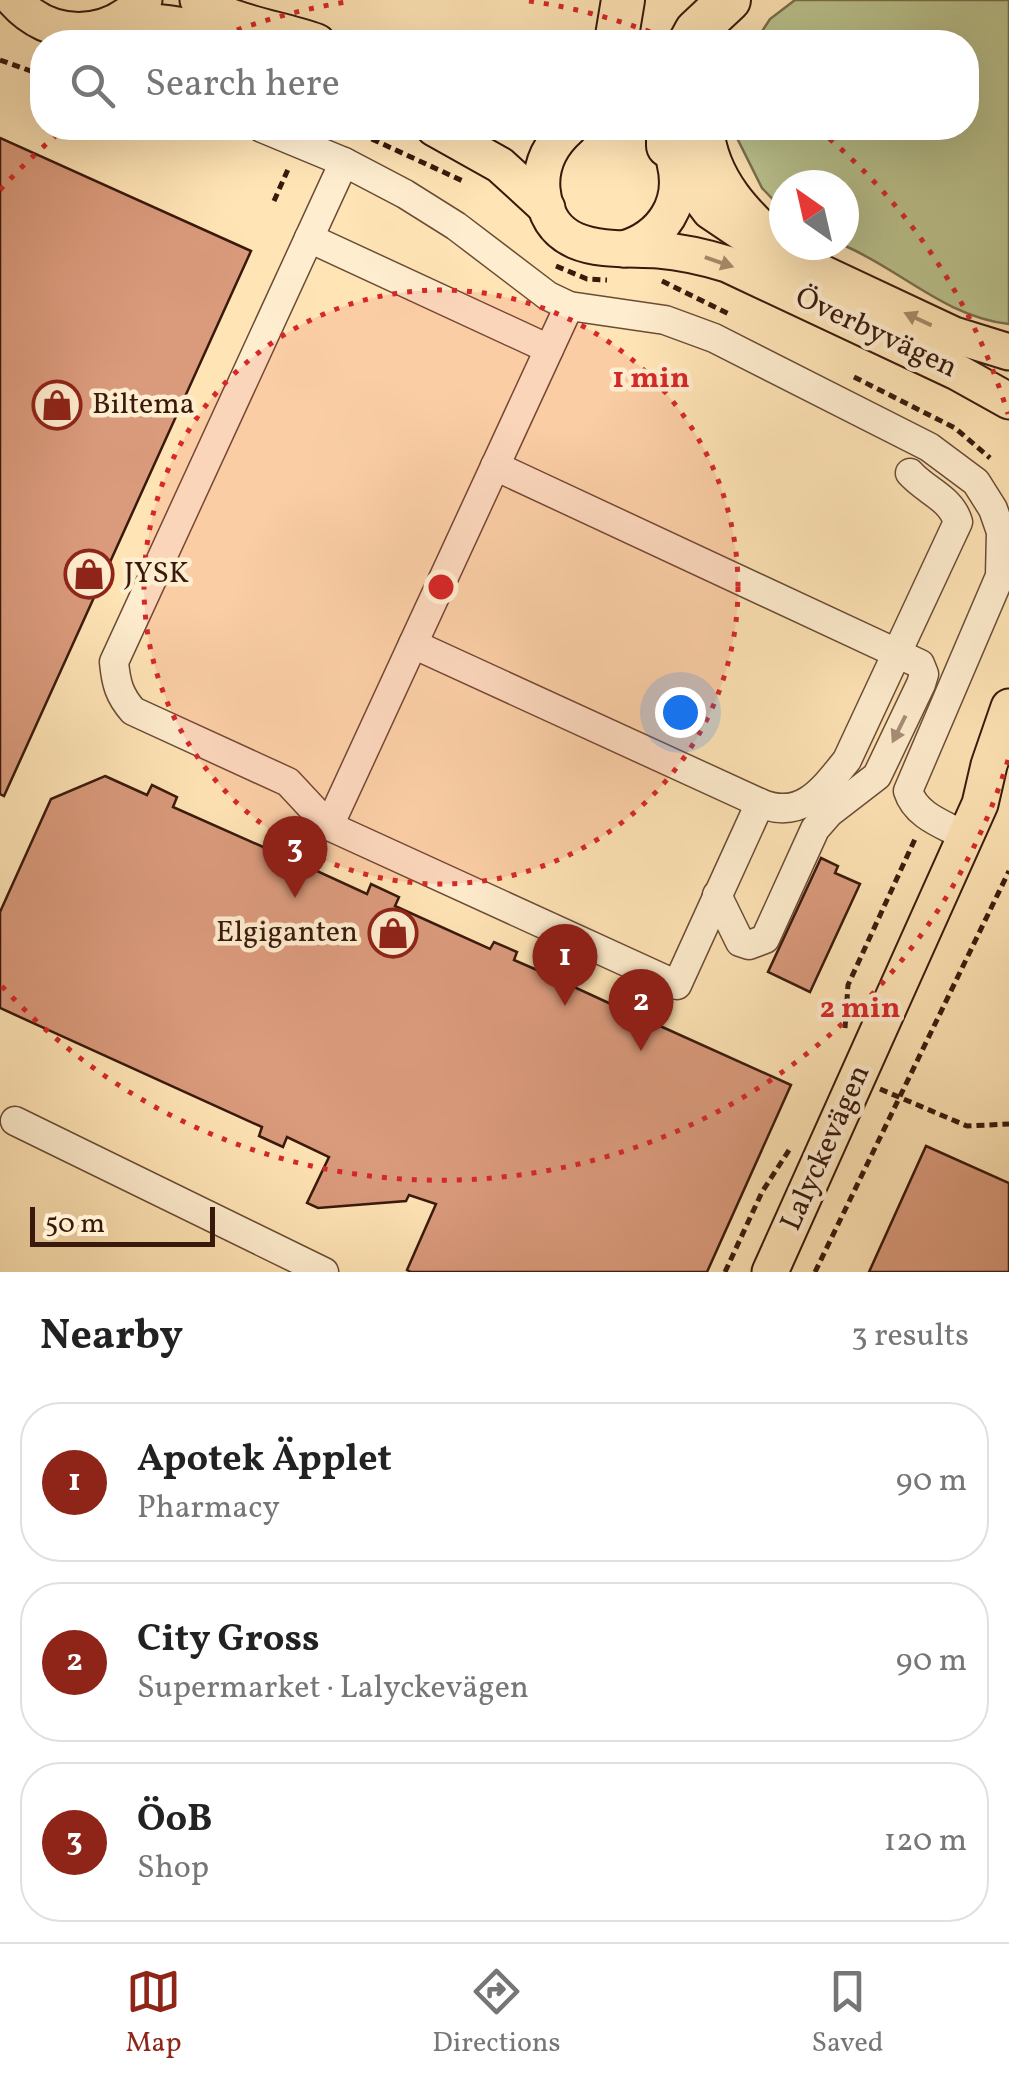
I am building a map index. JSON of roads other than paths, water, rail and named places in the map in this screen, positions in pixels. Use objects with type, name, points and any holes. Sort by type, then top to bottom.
[{"type":"highway","points":[[618,30],[623,0]]},
{"type":"highway","points":[[634,0],[635,30]]},
{"type":"highway","points":[[697,30],[729,0]]},
{"type":"highway","points":[[724,30],[743,0]]},
{"type":"highway","points":[[674,140],[712,170],[730,200],[769,241]]},
{"type":"main road","points":[[198,0],[224,14],[281,29]]},
{"type":"main road","points":[[237,0],[281,29]]},
{"type":"main road","points":[[23,19],[68,30],[168,22],[205,30]]},
{"type":"main road","name":"Överbyvägen","points":[[461,140],[500,165],[547,208],[573,240],[592,248],[691,253],[727,264],[972,378],[1009,401]]},
{"type":"main road","points":[[547,208],[542,187],[544,164],[558,140]]},
{"type":"main road","points":[[623,249],[652,236],[667,219],[678,188],[673,140]]},
{"type":"main road","name":"Överbyvägen","points":[[799,260],[954,335],[1009,352]]},
{"type":"main road","points":[[980,804],[988,765],[1009,707]]},
{"type":"main road","points":[[980,804],[1009,769]]},
{"type":"main road","name":"Lalyckevägen","points":[[770,1272],[980,804]]},
{"type":"street","points":[[294,140],[344,162],[443,218],[530,285],[569,306],[665,320],[714,338],[930,447],[976,482],[994,509],[1000,532],[1000,576],[908,791],[912,804],[926,816],[965,836]]},
{"type":"street","points":[[344,162],[114,662],[122,699],[133,711],[288,782],[330,826],[677,985],[760,803]]},
{"type":"street","points":[[308,238],[549,348]]},
{"type":"street","points":[[330,826],[569,306]]},
{"type":"street","points":[[496,466],[920,664],[924,674],[876,776],[815,829],[765,939],[749,945],[740,942],[717,895]]},
{"type":"street","points":[[413,644],[760,803],[774,809],[795,810],[829,782],[847,760],[958,522],[947,502],[929,492],[910,473]]},
{"type":"street","points":[[16,1121],[324,1272]]},
{"type":"place","name":"Biltema","points":[[57,405]]},
{"type":"place","name":"JYSK","points":[[89,574]]},
{"type":"place","name":"ÖoB","points":[[295,898]]},
{"type":"place","name":"Elgiganten","points":[[393,933]]},
{"type":"place","name":"Apotek Äpplet","points":[[565,1006]]},
{"type":"place","name":"City Gross","points":[[641,1051]]}]
